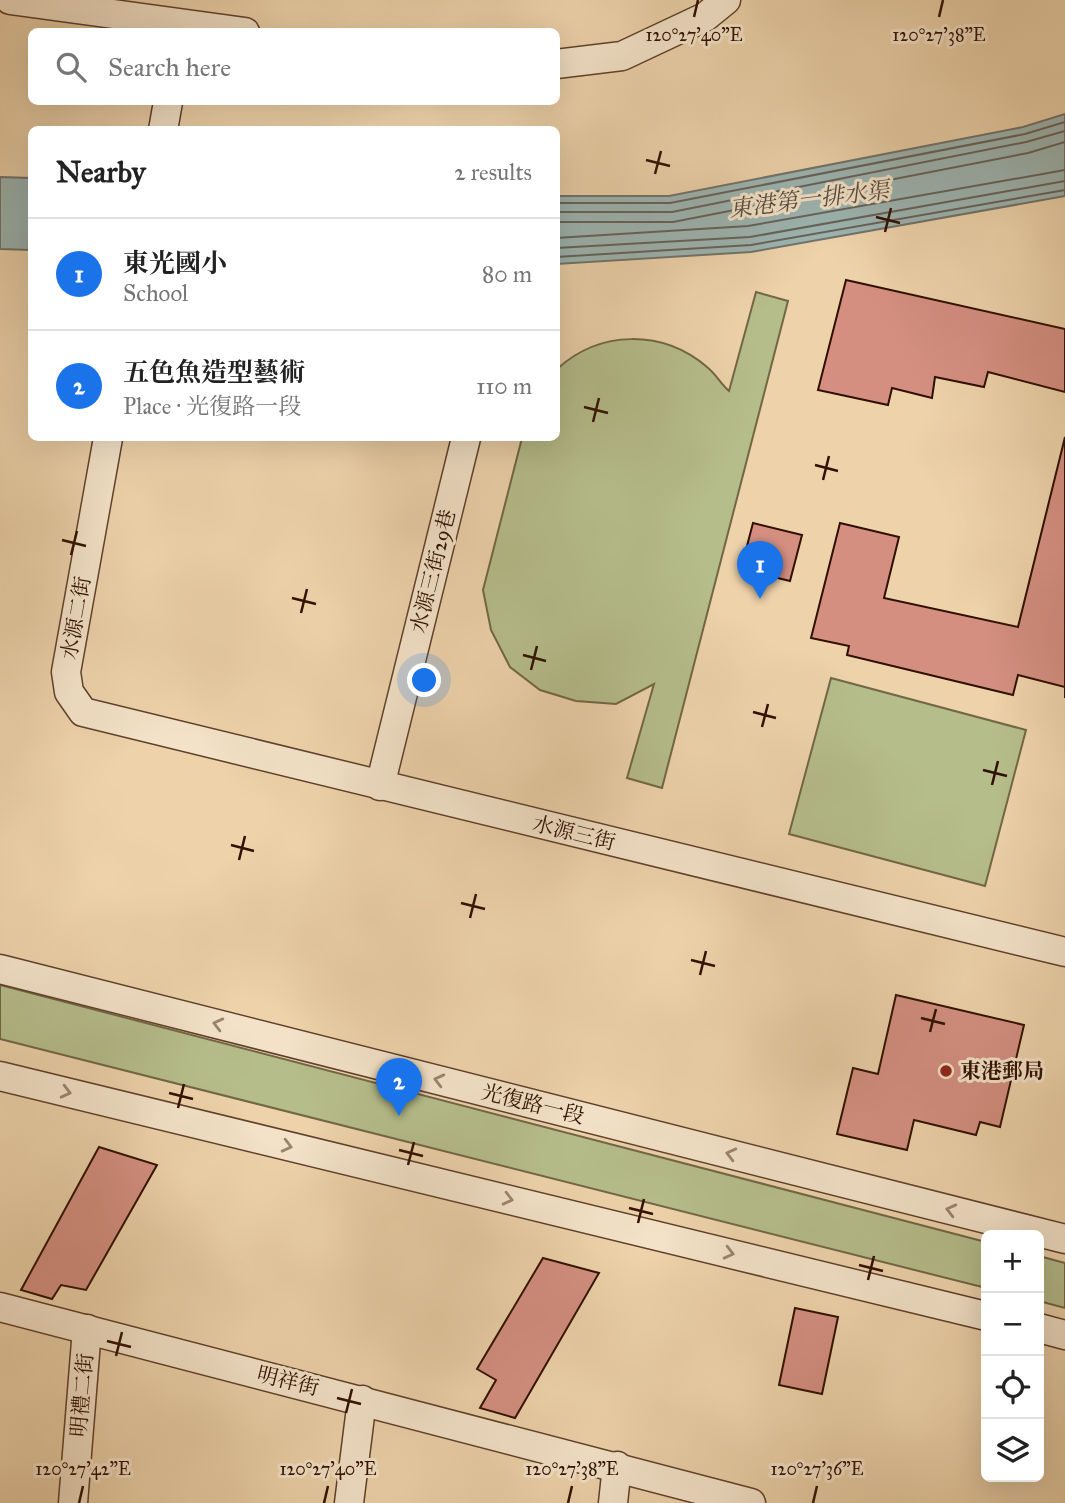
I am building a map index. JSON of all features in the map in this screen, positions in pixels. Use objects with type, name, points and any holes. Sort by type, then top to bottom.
[{"type":"street","points":[[10,0],[183,18],[228,28]]},
{"type":"street","points":[[560,64],[622,56],[705,17],[726,0]]},
{"type":"street","points":[[164,126],[167,105]]},
{"type":"street","name":"水源二街","points":[[83,712],[69,692],[66,673],[107,441]]},
{"type":"street","name":"水源三街29巷","points":[[380,786],[465,441]]},
{"type":"street","name":"水源三街","points":[[83,712],[1065,952]]},
{"type":"street","name":"光復路一段","points":[[0,969],[1065,1239]]},
{"type":"street","points":[[0,1076],[981,1315]]},
{"type":"street","name":"明祥街","points":[[0,1307],[751,1503]]},
{"type":"street","name":"明禮二街","points":[[73,1503],[87,1329]]},
{"type":"street","points":[[1044,1329],[1065,1335]]},
{"type":"street","points":[[349,1503],[362,1400]]},
{"type":"street","points":[[613,1503],[617,1466]]},
{"type":"green space","points":[[756,292],[788,301],[662,788],[627,778],[654,684],[616,704],[576,701],[540,690],[510,667],[491,630],[483,590],[521,441],[560,441],[560,367],[574,356],[611,341],[651,341],[671,346],[689,355],[710,369],[729,391]]},
{"type":"green space","points":[[831,678],[1026,730],[985,886],[789,834]]},
{"type":"green space","points":[[0,985],[981,1241],[981,1287],[0,1039]]},
{"type":"green space","points":[[1044,1257],[1065,1263],[1065,1308],[1044,1302]]},
{"type":"water","name":"東港第一排水渠","points":[[1065,114],[1065,196],[751,252],[560,264],[560,196],[669,196],[1023,127]]},
{"type":"water","points":[[0,177],[28,178],[28,250],[0,249]]},
{"type":"building","points":[[846,280],[1065,329],[1065,392],[988,372],[984,387],[935,377],[932,398],[892,388],[888,405],[818,390]]},
{"type":"building","points":[[1065,437],[1065,687],[1018,675],[1013,695],[847,655],[849,646],[811,638],[840,523],[899,537],[884,598],[1018,627]]},
{"type":"building","points":[[753,523],[802,535],[790,581],[741,569]]},
{"type":"building","name":"東港郵局","points":[[896,995],[1024,1025],[1000,1127],[980,1122],[976,1135],[914,1120],[907,1150],[837,1134],[853,1068],[878,1074]]},
{"type":"building","points":[[99,1147],[157,1165],[86,1290],[61,1285],[52,1299],[21,1290]]},
{"type":"building","points":[[543,1258],[599,1273],[515,1418],[480,1408],[496,1380],[477,1369]]},
{"type":"building","points":[[795,1308],[838,1317],[822,1394],[779,1385]]},
{"type":"place","name":"東光國小","points":[[760,599]]},
{"type":"place","name":"東港郵局","points":[[946,1071]]},
{"type":"place","name":"五色魚造型藝術","points":[[399,1116]]}]
